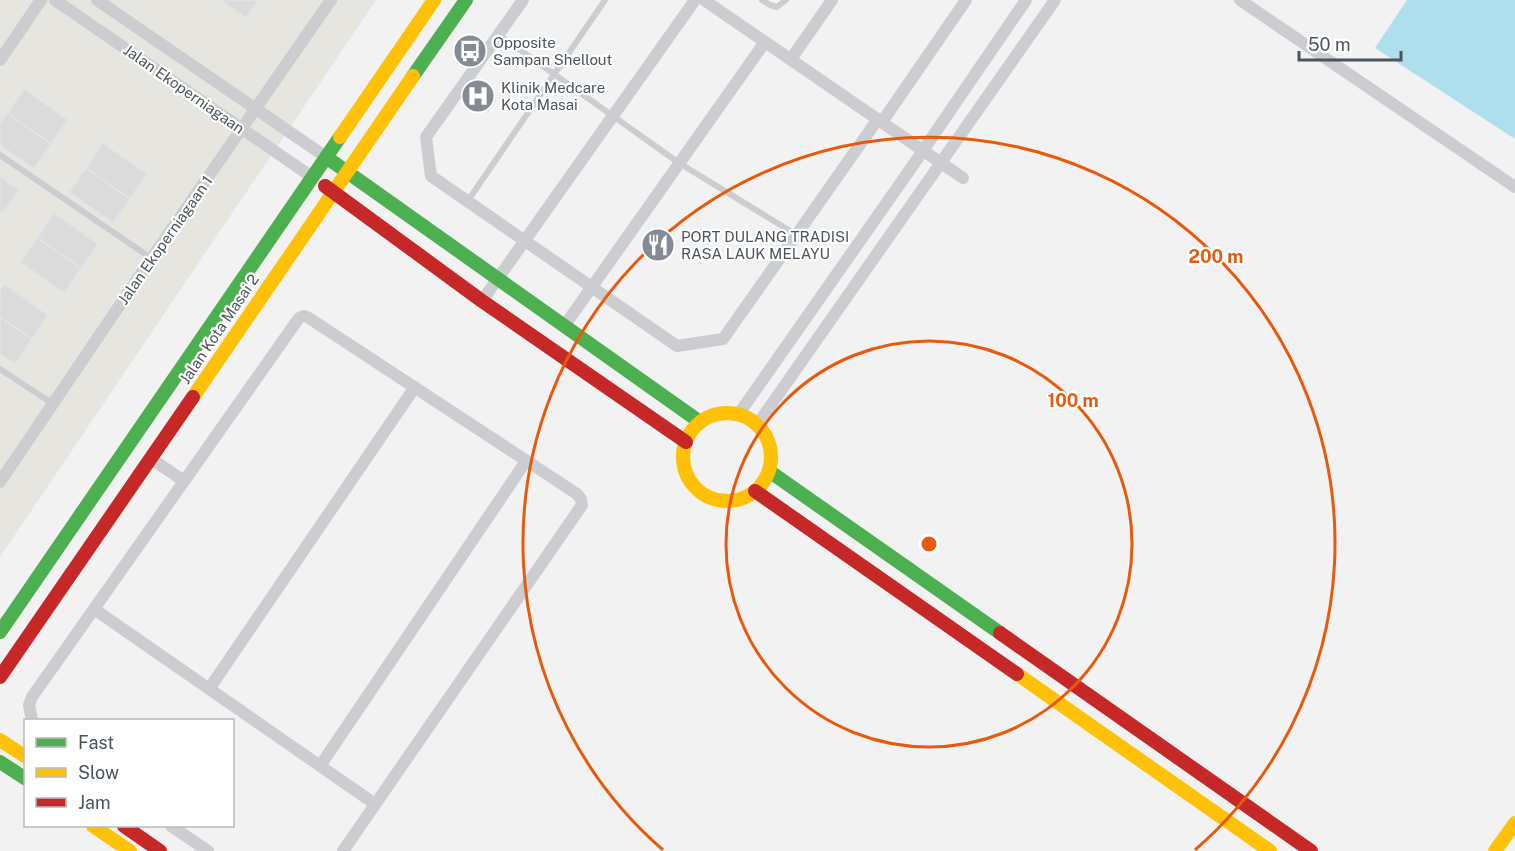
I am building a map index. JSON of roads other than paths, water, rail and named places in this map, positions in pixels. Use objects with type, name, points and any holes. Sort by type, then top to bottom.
[{"type":"street","points":[[0,60],[41,0]]},
{"type":"street","name":"Jalan Ekoperniagaan","points":[[55,0],[312,177]]},
{"type":"street","name":"Jalan Ekoperniagaan","points":[[97,0],[326,157]]},
{"type":"street","name":"Jalan Ekoperniagaan 1","points":[[0,482],[331,0]]},
{"type":"street","name":"Jalan Kota Masai 2","points":[[0,632],[434,0]]},
{"type":"street","name":"Jalan Kota Masai 2","points":[[0,677],[466,0]]},
{"type":"street","points":[[523,0],[426,137],[431,176],[677,346],[720,341],[966,0]]},
{"type":"street","points":[[482,301],[695,0]]},
{"type":"street","points":[[704,0],[963,178]]},
{"type":"street","points":[[791,59],[832,0]]},
{"type":"street","points":[[738,415],[1026,0]]},
{"type":"street","points":[[757,425],[1055,0]]},
{"type":"street","points":[[1240,0],[1515,188]]},
{"type":"street","points":[[565,325],[765,42]]},
{"type":"street","points":[[326,157],[700,422]]},
{"type":"street","points":[[312,177],[482,301],[686,442]]},
{"type":"street","points":[[32,719],[29,705],[32,697],[299,318],[304,316],[577,494],[582,505],[343,851]]},
{"type":"street","points":[[209,689],[415,387]]},
{"type":"street","points":[[725,413],[738,415],[757,425],[767,439],[771,455],[769,471],[755,491],[743,498],[729,501],[715,500],[702,493],[691,483],[685,470],[683,456],[686,442],[700,422],[725,413]]},
{"type":"street","points":[[150,458],[184,481]]},
{"type":"street","points":[[320,766],[526,461]]},
{"type":"street","points":[[769,471],[1311,851]]},
{"type":"street","points":[[755,491],[1270,851]]},
{"type":"street","points":[[94,609],[375,804]]},
{"type":"street","points":[[0,740],[24,756]]},
{"type":"street","points":[[0,762],[24,779]]},
{"type":"street","points":[[1496,851],[1515,823]]},
{"type":"street","points":[[127,827],[160,851]]},
{"type":"street","points":[[174,827],[208,851]]},
{"type":"street","points":[[110,830],[130,851]]},
{"type":"lane","points":[[467,202],[605,0]]},
{"type":"lane","points":[[762,0],[777,7],[786,0]]},
{"type":"lane","points":[[499,35],[679,163],[797,235]]},
{"type":"lane","points":[[0,155],[151,259]]},
{"type":"lane","points":[[0,369],[53,404]]},
{"type":"water","points":[[1407,0],[1515,0],[1515,139],[1375,48]]},
{"type":"place","name":"Opposite Sampan Shellout","points":[[470,51]]},
{"type":"place","name":"Klinik Medcare Kota Masai","points":[[478,96]]},
{"type":"place","name":"PORT DULANG TRADISI RASA LAUK MELAYU","points":[[658,245]]}]
